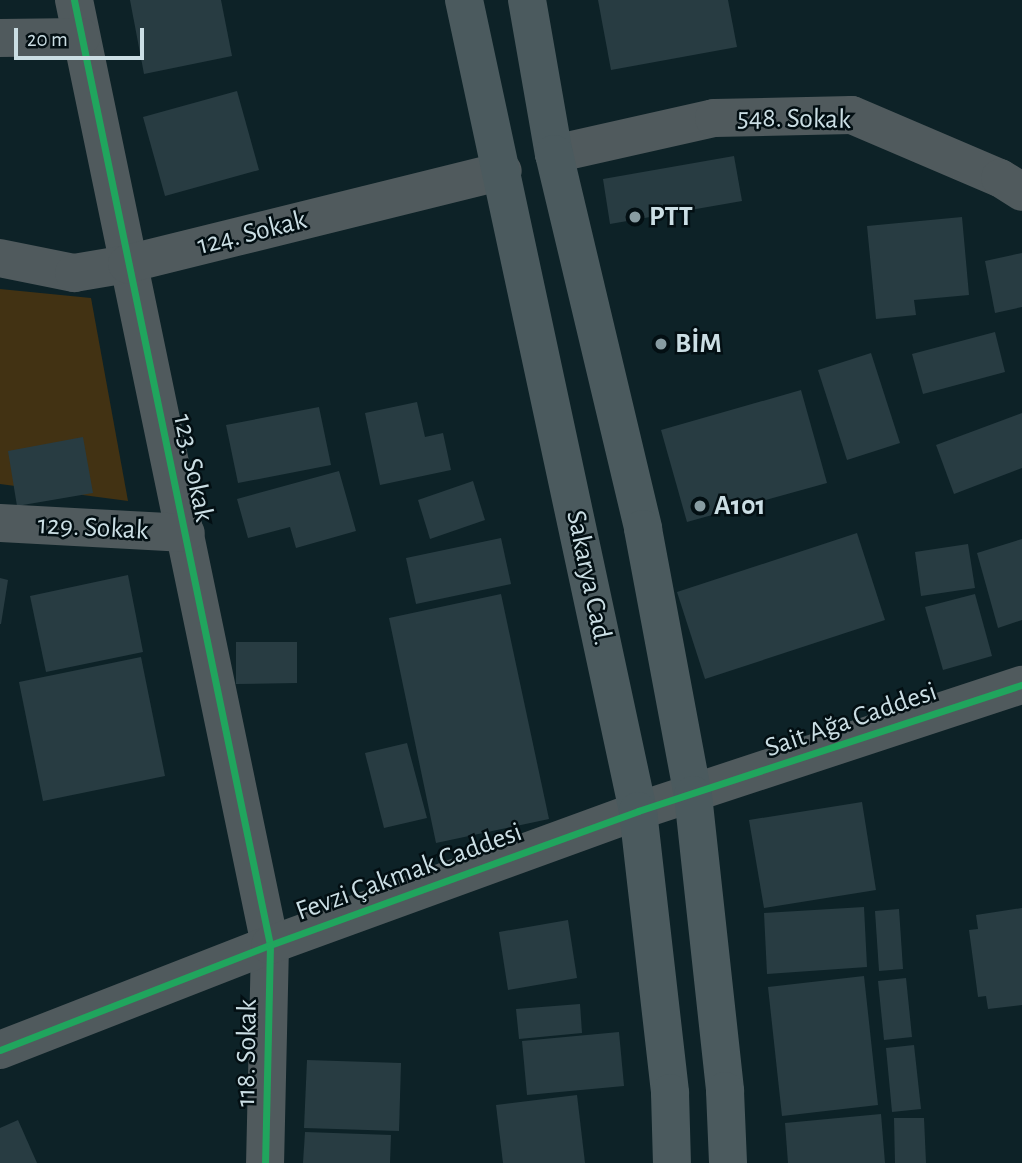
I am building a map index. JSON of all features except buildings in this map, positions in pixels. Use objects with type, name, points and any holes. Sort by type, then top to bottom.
[{"type":"main road","name":"Sakarya Cad.","points":[[464,0],[503,171],[638,811],[670,1093],[672,1163]]},
{"type":"main road","points":[[527,0],[554,154],[643,528],[692,796],[725,1091],[728,1163]]},
{"type":"street","name":"123. Sokak","points":[[74,0],[270,945]]},
{"type":"street","points":[[0,38],[80,37]]},
{"type":"street","name":"548. Sokak","points":[[554,154],[714,118],[852,115],[1022,192]]},
{"type":"street","name":"124. Sokak","points":[[0,258],[74,273],[127,264],[503,171]]},
{"type":"street","name":"129. Sokak","points":[[0,523],[186,533]]},
{"type":"street","name":"Sait Ağa Caddesi","points":[[638,811],[692,796],[1022,685]]},
{"type":"street","name":"Fevzi Çakmak Caddesi","points":[[0,1050],[270,945],[638,811]]},
{"type":"street","name":"118. Sokak","points":[[265,1163],[270,945]]},
{"type":"shaded area","points":[[0,289],[91,298],[128,501],[0,484]]},
{"type":"cycle path","points":[[74,0],[270,945],[265,1163]]},
{"type":"cycle path","points":[[0,1050],[270,945],[638,811],[1022,685]]},
{"type":"place","name":"PTT","points":[[635,217]]},
{"type":"place","name":"BİM","points":[[661,344]]},
{"type":"place","name":"A101","points":[[700,506]]}]
